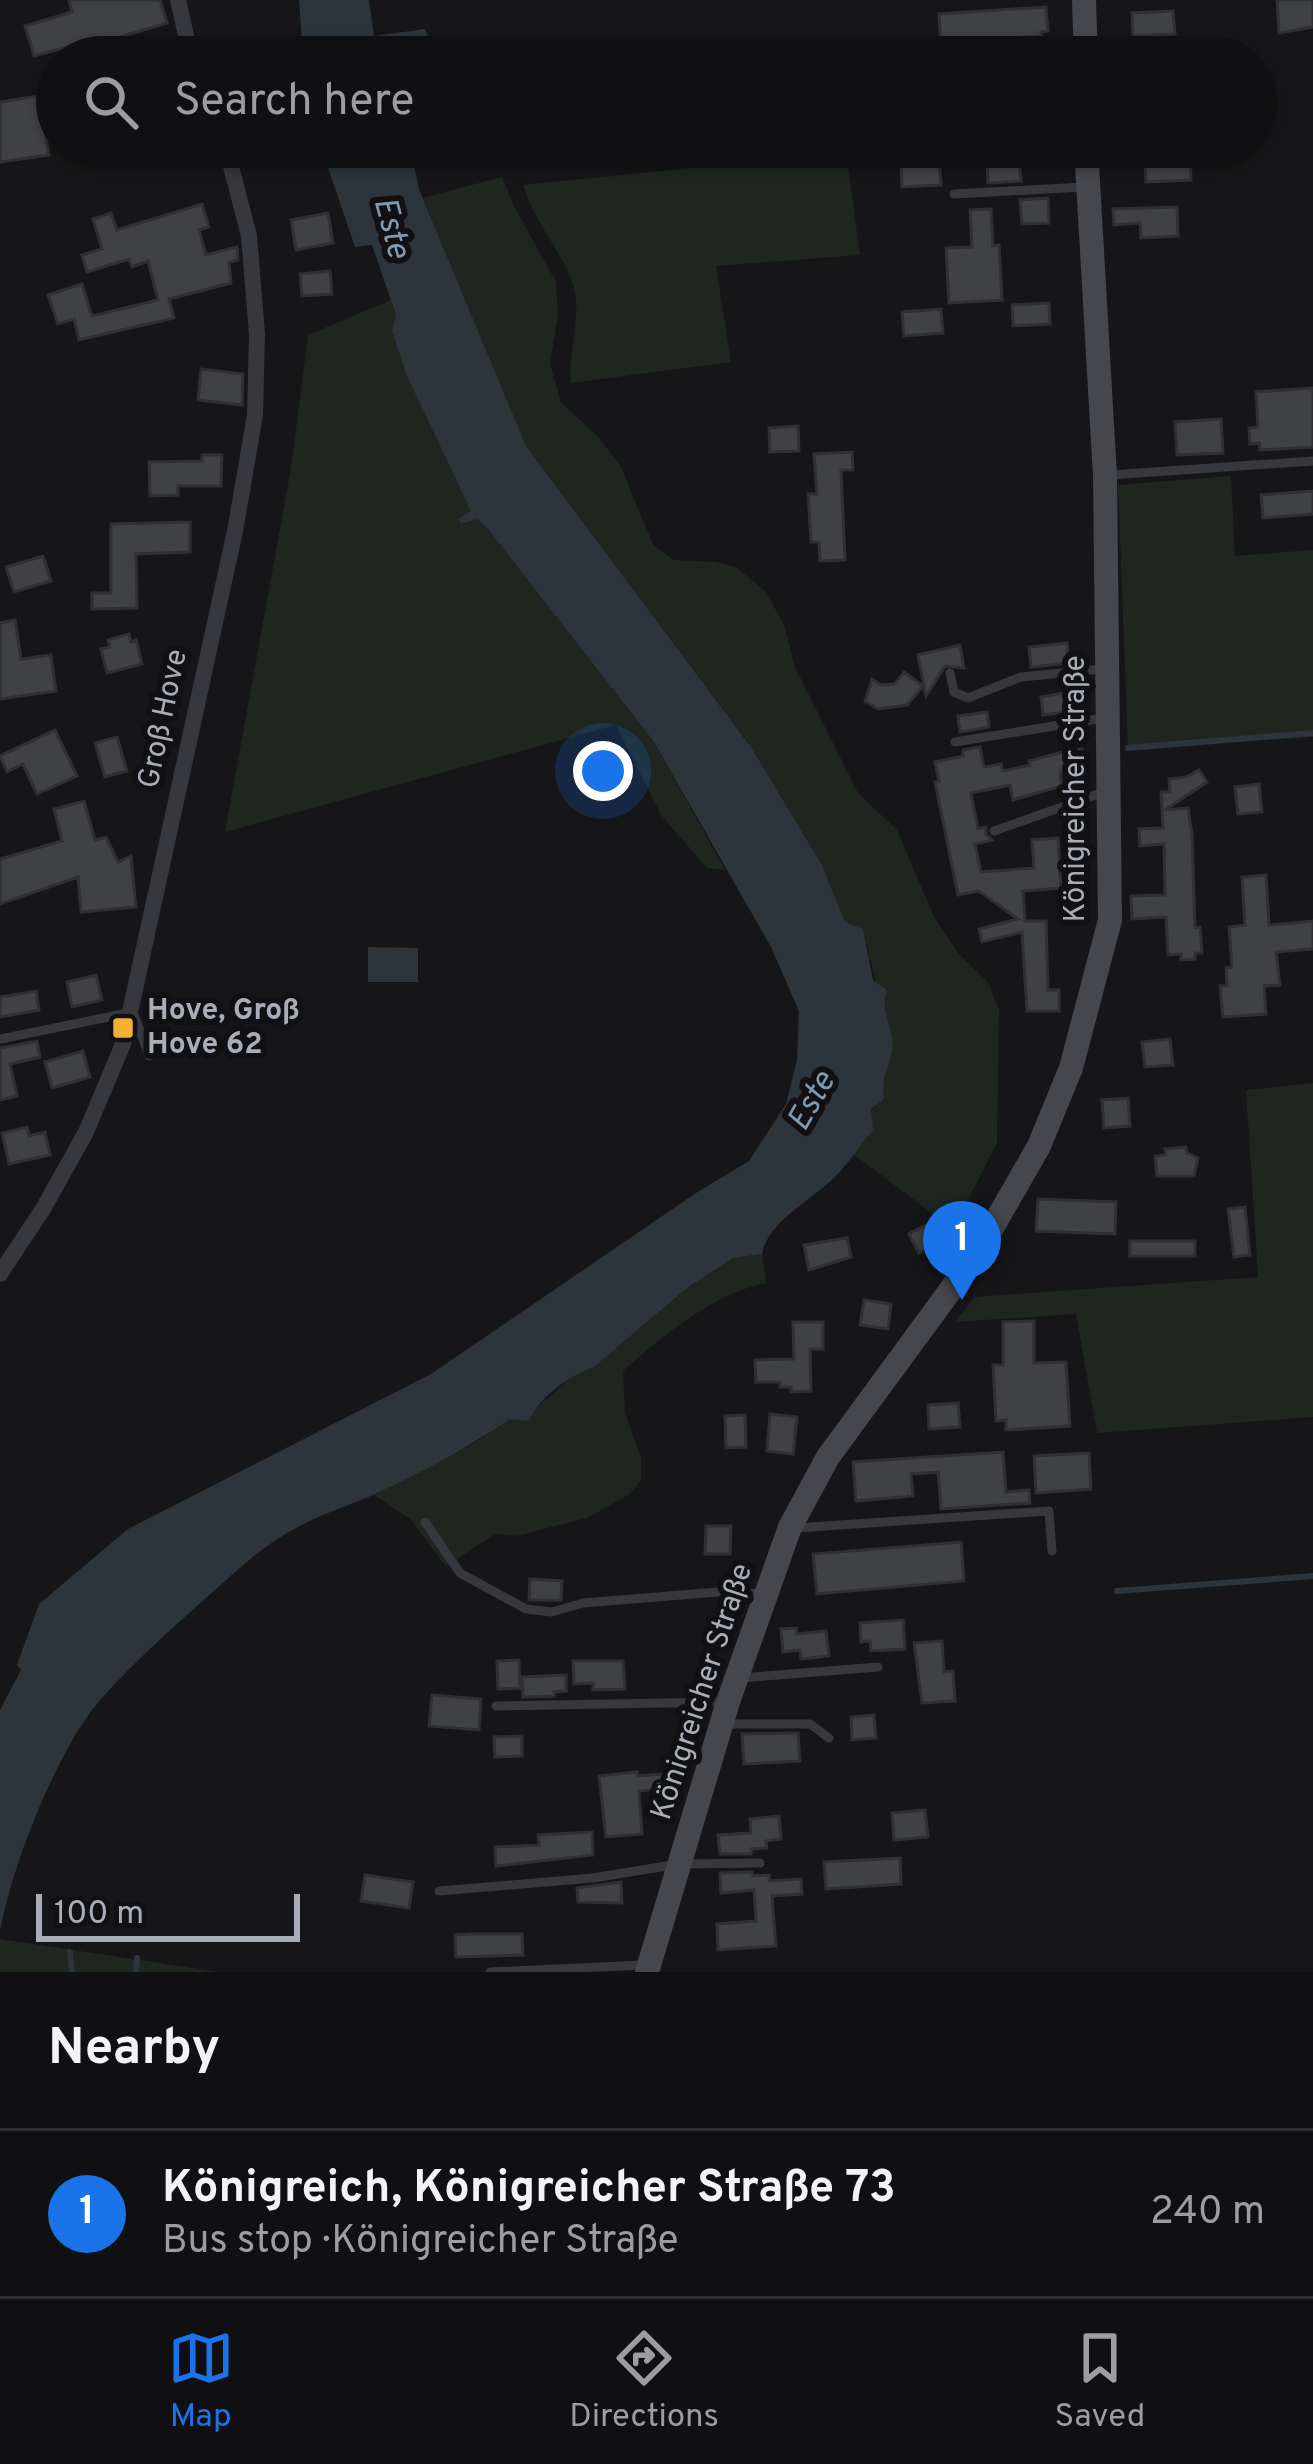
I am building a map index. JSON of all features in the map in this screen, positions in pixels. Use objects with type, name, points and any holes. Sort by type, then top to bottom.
[{"type":"street","points":[[178,0],[186,36]]},
{"type":"street","points":[[1084,0],[1085,36]]},
{"type":"street","name":"Groß Hove","points":[[0,1274],[86,1132],[133,1012],[171,815],[235,531],[255,416],[257,334],[249,236],[231,168]]},
{"type":"street","name":"Königreicher Straße","points":[[648,1968],[728,1702],[790,1527],[829,1457],[977,1254],[1039,1146],[1059,1101],[1110,920],[1105,476],[1087,168]]},
{"type":"lane","points":[[954,194],[1088,186]]},
{"type":"lane","points":[[1105,476],[1313,461]]},
{"type":"lane","points":[[950,673],[954,692],[968,698],[1021,677],[1108,669]]},
{"type":"lane","points":[[955,742],[1108,718]]},
{"type":"lane","points":[[994,830],[1109,790]]},
{"type":"lane","points":[[0,1039],[133,1012],[149,1055]]},
{"type":"lane","points":[[790,1527],[1049,1511],[1052,1551]]},
{"type":"lane","points":[[424,1522],[460,1573],[526,1609],[552,1612],[605,1601],[718,1592],[765,1594]]},
{"type":"lane","points":[[496,1706],[728,1702],[878,1667]]},
{"type":"lane","points":[[728,1702],[810,1724],[830,1738]]},
{"type":"lane","points":[[439,1891],[593,1878],[679,1864],[760,1863]]},
{"type":"lane","points":[[490,1972],[648,1968]]},
{"type":"shaded area","points":[[689,168],[848,168],[860,255],[716,266],[731,362],[571,383],[575,292],[523,185]]},
{"type":"shaded area","points":[[502,177],[556,282],[558,315],[550,364],[561,402],[620,465],[653,544],[673,560],[736,567],[766,592],[784,625],[795,667],[858,793],[897,830],[934,917],[959,954],[988,982],[999,1010],[997,1143],[953,1229],[853,1154],[872,1130],[871,1109],[892,1048],[863,929],[845,922],[822,865],[753,750],[526,446],[423,198]]},
{"type":"shaded area","points":[[391,300],[396,316],[392,331],[406,374],[472,511],[459,519],[461,524],[478,519],[488,529],[654,742],[725,870],[707,868],[661,815],[616,725],[225,832],[291,468],[308,335]]},
{"type":"shaded area","points":[[1231,476],[1235,556],[1313,550],[1313,737],[1128,748],[1118,485]]},
{"type":"shaded area","points":[[1313,1083],[1313,1417],[1097,1433],[1076,1314],[955,1322],[974,1297],[1258,1277],[1246,1090]]},
{"type":"shaded area","points":[[762,1254],[766,1283],[708,1306],[623,1371],[625,1413],[641,1458],[641,1480],[630,1494],[587,1518],[516,1536],[495,1534],[446,1566],[411,1520],[374,1495],[473,1444],[511,1418],[532,1412],[687,1288],[733,1258]]},
{"type":"shaded area","points":[[0,1939],[219,1972],[0,1972]]},
{"type":"water","points":[[299,0],[369,0],[374,36],[302,36]]},
{"type":"water","points":[[425,29],[427,36],[374,36]]},
{"type":"water","name":"Este","points":[[328,168],[414,168],[419,189],[526,446],[753,750],[822,865],[845,922],[863,929],[873,980],[887,990],[892,1041],[884,1099],[871,1109],[873,1130],[850,1160],[782,1221],[762,1254],[733,1258],[687,1288],[594,1367],[556,1388],[529,1421],[510,1419],[427,1468],[274,1541],[152,1647],[101,1699],[68,1747],[26,1842],[0,1931],[0,1710],[21,1670],[17,1665],[39,1604],[128,1529],[431,1374],[749,1161],[786,1104],[797,1060],[799,1011],[771,947],[654,742],[488,529],[478,519],[461,524],[458,519],[471,511],[406,374],[392,331],[396,315],[372,245],[355,247]]},
{"type":"water","points":[[368,947],[418,948],[418,982],[368,982]]},
{"type":"building","points":[[69,0],[160,0],[167,23],[123,36],[36,36],[34,56],[25,26],[72,12]]},
{"type":"building","points":[[1277,0],[1313,0],[1313,27],[1279,33]]},
{"type":"building","points":[[1046,7],[1048,31],[1041,32],[1042,36],[940,36],[939,14]]},
{"type":"building","points":[[1173,11],[1175,34],[1133,36],[1132,13]]},
{"type":"building","points":[[36,96],[36,157],[0,162],[0,102]]},
{"type":"building","points":[[901,168],[940,168],[941,185],[902,187]]},
{"type":"building","points":[[987,168],[1020,168],[1021,181],[988,183]]},
{"type":"building","points":[[1145,168],[1191,168],[1191,180],[1146,182]]},
{"type":"building","points":[[1048,198],[1049,223],[1022,224],[1020,200]]},
{"type":"building","points":[[202,204],[209,227],[199,230],[206,255],[237,247],[238,260],[229,262],[231,283],[169,299],[174,318],[79,340],[74,319],[58,324],[48,295],[82,284],[92,316],[158,300],[148,261],[132,267],[129,259],[87,272],[82,255],[102,249],[93,219],[111,213],[117,230]]},
{"type":"building","points":[[1177,207],[1178,236],[1141,238],[1140,223],[1114,225],[1113,209]]},
{"type":"building","points":[[991,209],[993,246],[999,245],[1002,300],[949,303],[946,248],[972,247],[970,210]]},
{"type":"building","points":[[328,213],[333,243],[296,250],[291,220]]},
{"type":"building","points":[[330,271],[332,294],[302,296],[300,274]]},
{"type":"building","points":[[1049,303],[1050,324],[1013,326],[1012,305]]},
{"type":"building","points":[[941,309],[943,333],[904,336],[902,312]]},
{"type":"building","points":[[201,369],[243,374],[242,405],[198,400]]},
{"type":"building","points":[[1313,388],[1313,447],[1260,450],[1259,443],[1250,444],[1249,428],[1258,427],[1256,392]]},
{"type":"building","points":[[1221,419],[1223,453],[1177,455],[1175,422]]},
{"type":"building","points":[[798,426],[799,451],[770,452],[769,428]]},
{"type":"building","points":[[852,452],[853,470],[841,470],[845,560],[820,561],[819,542],[811,542],[808,494],[817,494],[814,454]]},
{"type":"building","points":[[202,455],[222,455],[221,486],[178,486],[178,495],[150,496],[149,462],[202,461]]},
{"type":"building","points":[[1313,491],[1313,514],[1263,518],[1261,495]]},
{"type":"building","points":[[190,522],[190,552],[136,554],[137,608],[92,609],[92,593],[111,593],[111,524]]},
{"type":"building","points":[[43,556],[51,581],[14,592],[6,567]]},
{"type":"building","points":[[15,620],[21,659],[51,655],[56,691],[0,699],[0,623]]},
{"type":"building","points":[[129,634],[131,642],[136,640],[142,664],[107,673],[101,649],[110,647],[108,640]]},
{"type":"building","points":[[1067,643],[1069,663],[1031,667],[1029,647]]},
{"type":"building","points":[[960,645],[964,668],[945,666],[926,696],[918,655]]},
{"type":"building","points":[[904,672],[923,686],[907,705],[878,709],[865,701],[872,679],[881,685],[895,684]]},
{"type":"building","points":[[1070,692],[1073,711],[1043,715],[1041,697]]},
{"type":"building","points":[[987,712],[989,727],[960,732],[958,716]]},
{"type":"building","points":[[55,730],[77,776],[37,794],[23,764],[7,772],[0,756]]},
{"type":"building","points":[[117,737],[127,771],[105,777],[95,743]]},
{"type":"building","points":[[980,747],[984,767],[1001,764],[1003,771],[1082,749],[1084,771],[1060,773],[1062,786],[1013,800],[1010,785],[971,793],[978,829],[986,827],[992,840],[975,844],[981,872],[1034,868],[1032,840],[1058,838],[1061,888],[1023,891],[1025,921],[1046,921],[1048,990],[1059,990],[1059,1011],[1027,1011],[1022,932],[982,942],[979,929],[1018,919],[979,891],[958,895],[935,762]]},
{"type":"building","points":[[1199,770],[1207,782],[1165,810],[1188,808],[1192,834],[1195,928],[1200,927],[1202,953],[1181,960],[1181,954],[1168,955],[1166,917],[1132,919],[1131,896],[1165,895],[1164,844],[1140,846],[1139,829],[1163,828],[1161,792],[1170,792],[1169,779]]},
{"type":"building","points":[[1259,784],[1262,812],[1238,814],[1235,787]]},
{"type":"building","points":[[84,801],[95,840],[106,837],[118,862],[131,856],[136,907],[81,912],[78,877],[0,904],[0,859],[62,841],[54,809]]},
{"type":"building","points":[[1266,875],[1269,925],[1313,921],[1313,949],[1276,952],[1280,985],[1264,986],[1266,1014],[1223,1017],[1220,986],[1227,986],[1226,968],[1232,967],[1229,927],[1245,925],[1242,877]]},
{"type":"building","points":[[96,975],[102,1000],[72,1007],[67,982]]},
{"type":"building","points":[[36,991],[39,1010],[0,1017],[0,997]]},
{"type":"building","points":[[1170,1039],[1173,1065],[1145,1067],[1142,1042]]},
{"type":"building","points":[[37,1041],[40,1057],[10,1064],[17,1096],[0,1100],[0,1048]]},
{"type":"building","points":[[83,1051],[90,1077],[52,1088],[45,1062]]},
{"type":"building","points":[[1128,1098],[1130,1126],[1104,1128],[1102,1100]]},
{"type":"building","points":[[27,1127],[29,1136],[45,1132],[50,1155],[9,1164],[2,1133]]},
{"type":"building","points":[[1186,1147],[1187,1153],[1198,1158],[1194,1176],[1157,1176],[1155,1156],[1166,1155],[1165,1149]]},
{"type":"building","points":[[1038,1199],[1116,1202],[1115,1234],[1036,1231]]},
{"type":"building","points":[[1245,1207],[1250,1255],[1234,1257],[1228,1209]]},
{"type":"building","points":[[932,1222],[942,1241],[919,1253],[909,1234]]},
{"type":"building","points":[[847,1238],[851,1257],[809,1270],[804,1245]]},
{"type":"building","points":[[1130,1241],[1195,1241],[1195,1256],[1130,1256]]},
{"type":"building","points":[[864,1300],[891,1304],[888,1329],[860,1325]]},
{"type":"building","points":[[1034,1321],[1034,1363],[1066,1362],[1070,1426],[1006,1430],[1006,1420],[996,1421],[993,1365],[1003,1365],[1003,1322]]},
{"type":"building","points":[[793,1322],[823,1322],[823,1349],[810,1349],[811,1391],[791,1392],[791,1387],[780,1387],[780,1382],[756,1382],[755,1360],[794,1359]]},
{"type":"building","points":[[958,1403],[960,1427],[929,1429],[928,1405]]},
{"type":"building","points":[[770,1414],[797,1417],[793,1454],[767,1451]]},
{"type":"building","points":[[745,1415],[746,1447],[726,1448],[725,1416]]},
{"type":"building","points":[[1003,1452],[1006,1492],[1029,1490],[1030,1503],[941,1509],[938,1472],[911,1474],[913,1496],[856,1501],[853,1462]]},
{"type":"building","points":[[1089,1453],[1091,1489],[1036,1493],[1034,1456]]},
{"type":"building","points":[[706,1526],[731,1526],[730,1554],[705,1554]]},
{"type":"building","points":[[961,1542],[964,1581],[817,1594],[813,1554]]},
{"type":"building","points":[[530,1579],[562,1581],[561,1600],[529,1600]]},
{"type":"building","points":[[903,1620],[905,1649],[871,1651],[870,1641],[861,1642],[860,1623]]},
{"type":"building","points":[[796,1628],[797,1634],[826,1631],[829,1656],[801,1659],[800,1650],[783,1652],[781,1629]]},
{"type":"building","points":[[942,1641],[944,1672],[953,1671],[955,1701],[922,1703],[914,1643]]},
{"type":"building","points":[[519,1660],[520,1688],[498,1689],[497,1661]]},
{"type":"building","points":[[573,1661],[623,1661],[625,1689],[593,1690],[593,1683],[574,1684]]},
{"type":"building","points":[[566,1675],[566,1691],[523,1697],[522,1677]]},
{"type":"building","points":[[432,1695],[481,1699],[479,1730],[429,1726]]},
{"type":"building","points":[[874,1715],[876,1738],[852,1740],[851,1717]]},
{"type":"building","points":[[798,1733],[800,1761],[744,1764],[742,1734]]},
{"type":"building","points":[[522,1736],[522,1756],[495,1757],[494,1737]]},
{"type":"building","points":[[637,1772],[638,1776],[663,1774],[665,1788],[639,1791],[642,1834],[606,1837],[599,1776]]},
{"type":"building","points":[[925,1810],[928,1837],[894,1840],[892,1813]]},
{"type":"building","points":[[779,1816],[781,1839],[766,1841],[767,1848],[751,1849],[751,1854],[720,1854],[718,1835],[751,1833],[750,1819]]},
{"type":"building","points":[[592,1832],[593,1855],[496,1866],[495,1847],[539,1845],[538,1835]]},
{"type":"building","points":[[900,1858],[901,1884],[826,1889],[824,1862]]},
{"type":"building","points":[[752,1872],[753,1876],[769,1875],[769,1881],[801,1879],[802,1894],[772,1896],[776,1946],[718,1950],[717,1924],[756,1921],[754,1890],[721,1893],[720,1873]]},
{"type":"building","points":[[365,1875],[413,1882],[409,1908],[361,1901]]},
{"type":"building","points":[[621,1882],[622,1903],[578,1902],[577,1888]]},
{"type":"building","points":[[522,1934],[523,1955],[456,1957],[455,1935]]},
{"type":"waterway","points":[[1128,748],[1313,733]]},
{"type":"waterway","points":[[1117,1591],[1313,1576]]},
{"type":"waterway","points":[[70,1952],[72,1972]]},
{"type":"waterway","points":[[136,1972],[137,1958]]},
{"type":"place","name":"Hove, Groß Hove 62","points":[[123,1028]]},
{"type":"place","name":"Königreich, Königreicher Straße 73","points":[[962,1300]]}]
